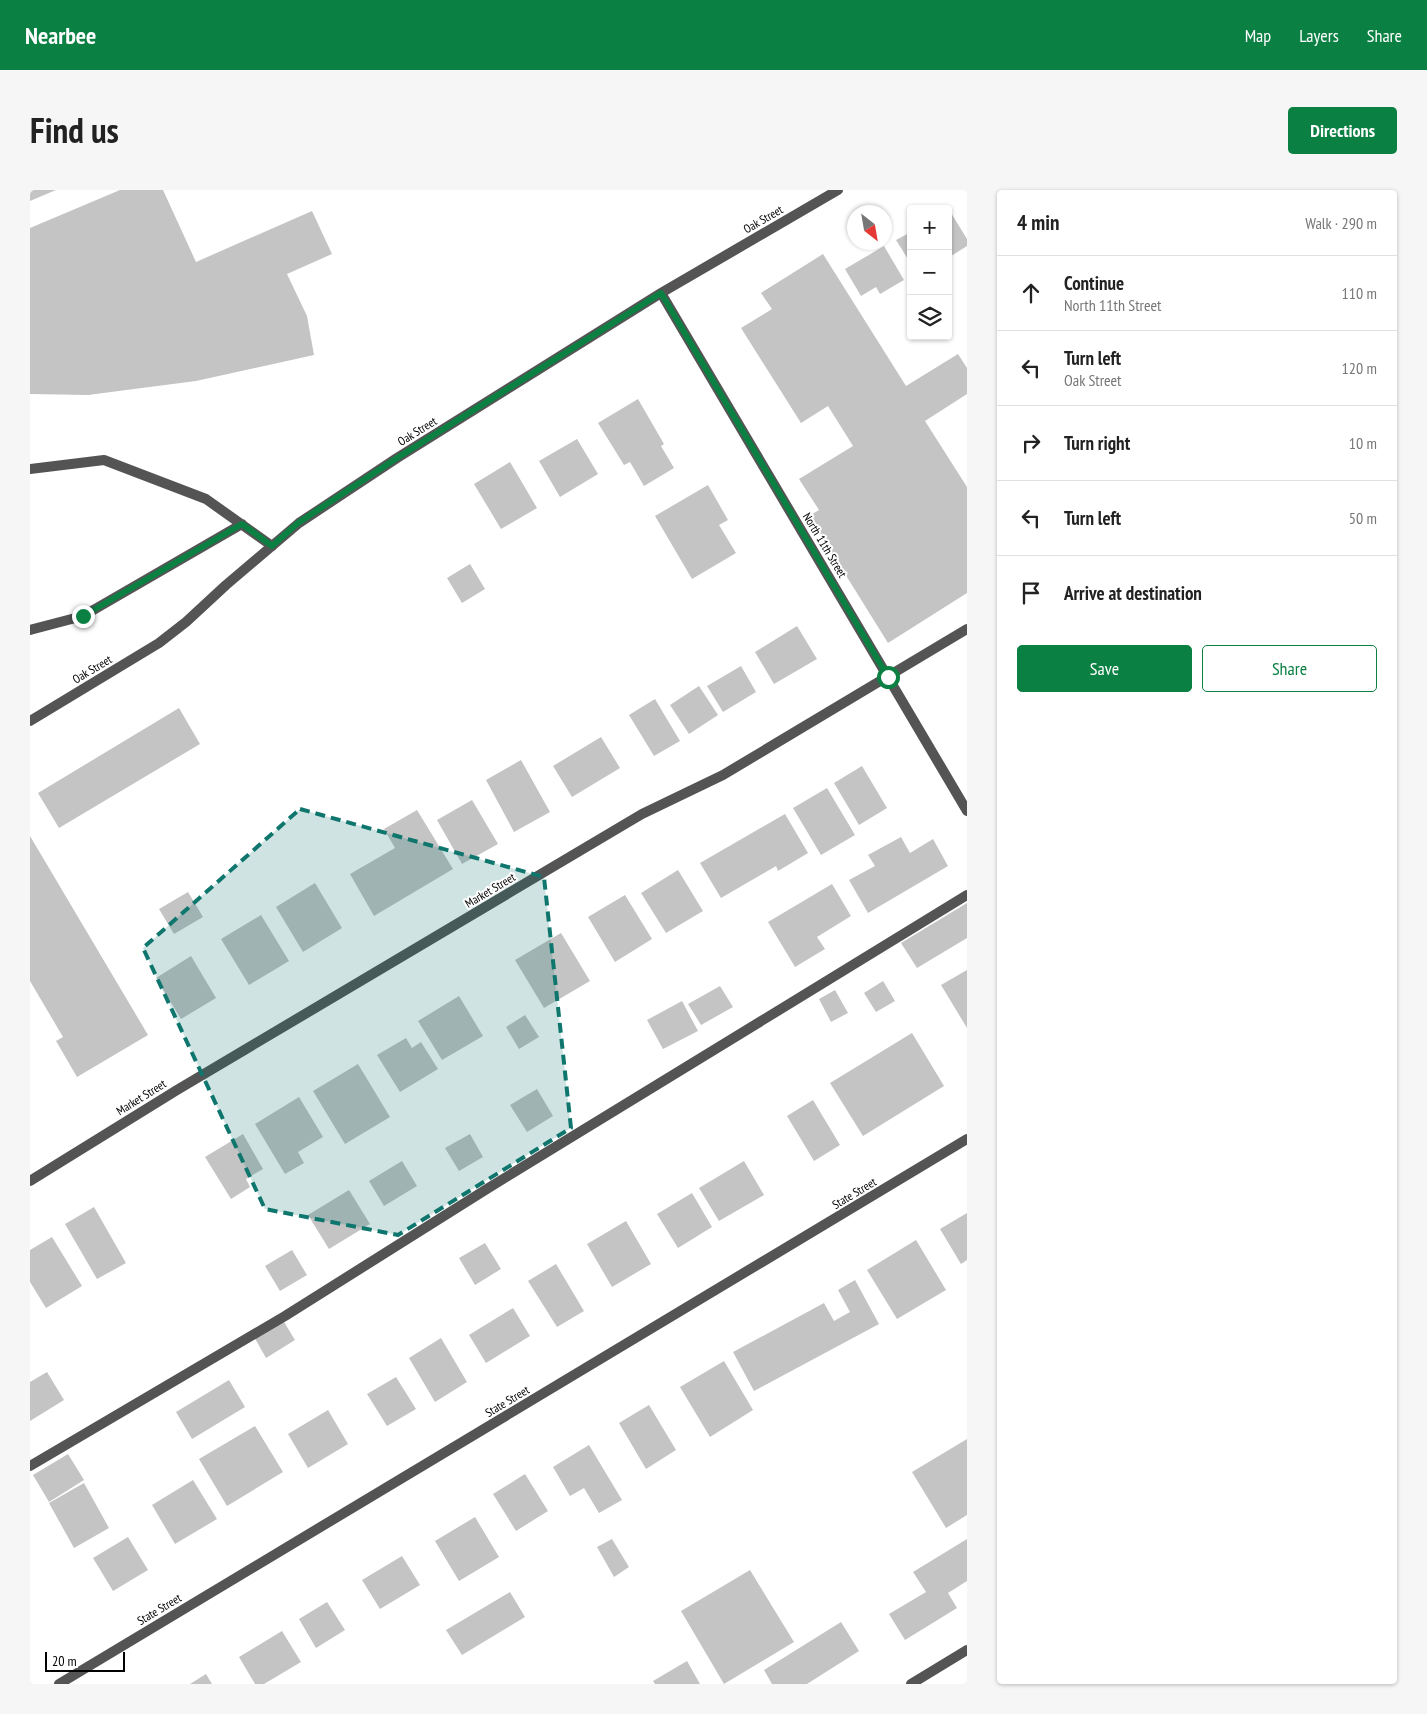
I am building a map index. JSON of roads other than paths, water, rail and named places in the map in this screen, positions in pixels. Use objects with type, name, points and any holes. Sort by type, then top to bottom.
[{"type":"street","name":"Oak Street","points":[[30,721],[159,643],[186,622],[298,523],[397,458],[661,293],[838,190]]},
{"type":"street","name":"North 11th Street","points":[[661,293],[967,811]]},
{"type":"street","points":[[30,469],[104,460],[206,499],[272,546]]},
{"type":"street","points":[[30,630],[83,616],[242,524]]},
{"type":"street","name":"Market Street","points":[[30,1181],[177,1090],[642,814],[723,775],[967,630]]},
{"type":"street","points":[[30,1466],[285,1316],[507,1177],[967,895]]},
{"type":"street","name":"State Street","points":[[59,1684],[967,1139]]},
{"type":"street","points":[[911,1684],[967,1650]]}]
